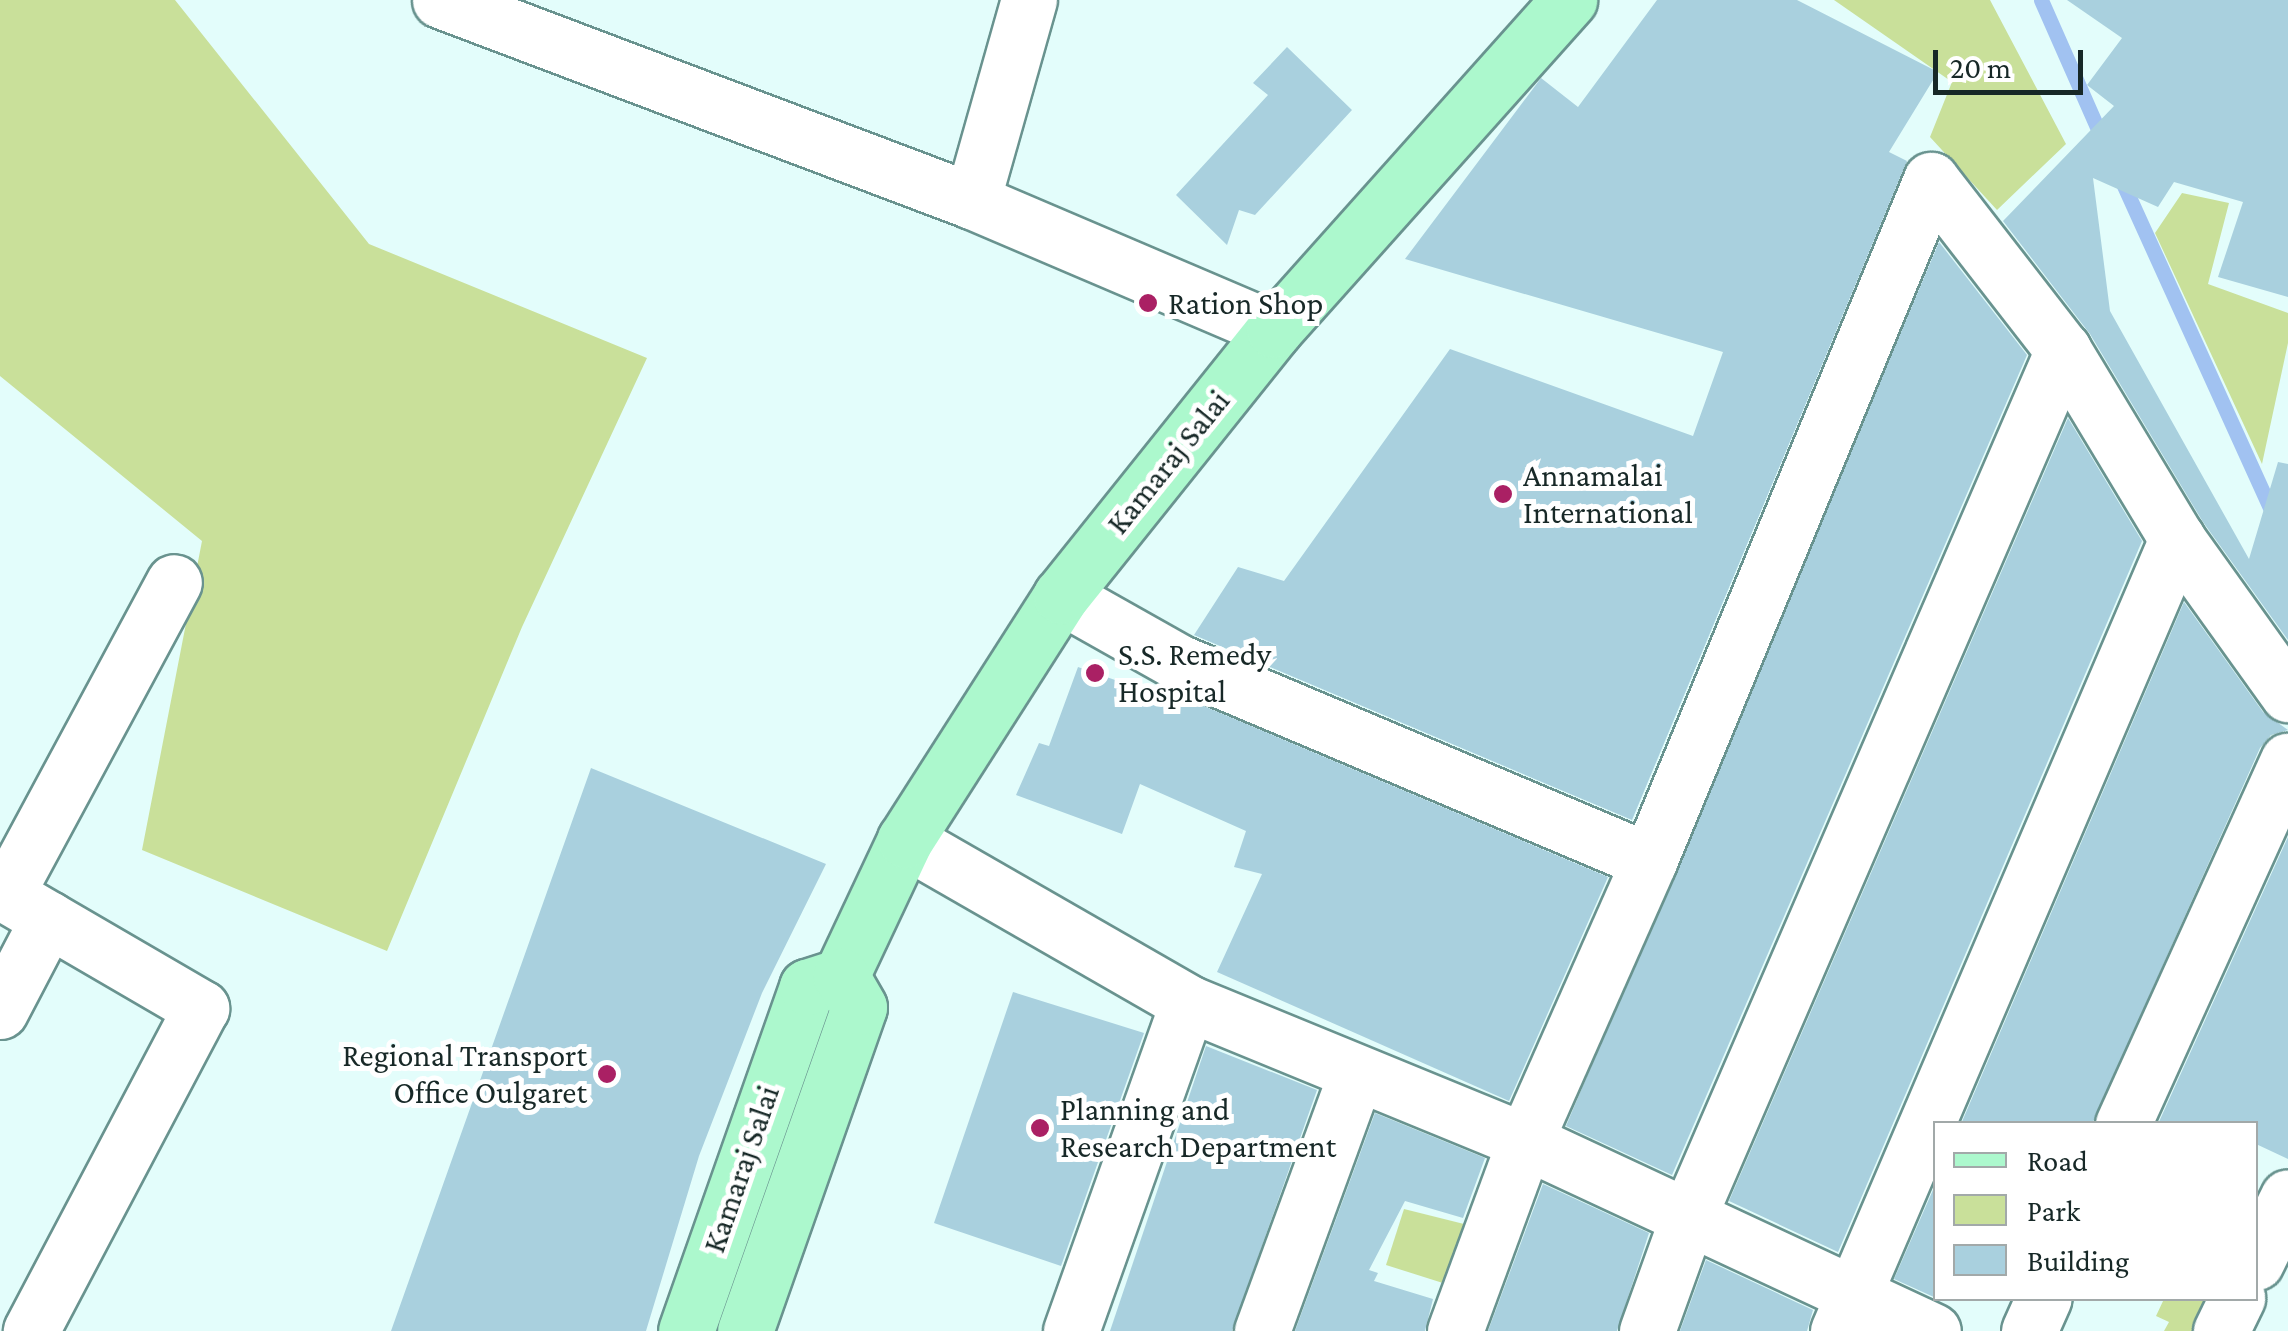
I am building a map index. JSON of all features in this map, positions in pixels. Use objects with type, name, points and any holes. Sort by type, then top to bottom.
[{"type":"main road","name":"Kamaraj Salai","points":[[686,1331],[807,987],[842,976],[905,840],[1060,596],[1274,330],[1569,0]]},
{"type":"main road","name":"Kamaraj Salai","points":[[746,1331],[858,1007],[842,976]]},
{"type":"street","points":[[440,0],[972,201],[1274,330]]},
{"type":"street","points":[[972,201],[1030,0]]},
{"type":"street","points":[[1456,1331],[1524,1141],[1650,861],[1931,180],[2063,350],[2178,539],[2288,694]]},
{"type":"street","points":[[1647,1331],[1688,1217],[2063,350]]},
{"type":"street","points":[[1845,1311],[2178,539]]},
{"type":"street","points":[[0,1011],[18,901],[174,582]]},
{"type":"street","points":[[1060,596],[1178,662],[1650,861]]},
{"type":"street","points":[[2125,1121],[2288,762]]},
{"type":"street","points":[[905,840],[1188,1003],[1524,1141],[1688,1217],[1845,1311],[1933,1331]]},
{"type":"street","points":[[18,901],[201,1008],[31,1331]]},
{"type":"street","points":[[1070,1331],[1188,1003]]},
{"type":"street","points":[[1262,1331],[1356,1074]]},
{"type":"street","points":[[2258,1258],[2288,1197]]},
{"type":"street","points":[[2029,1331],[2043,1301]]},
{"type":"street","points":[[2221,1331],[2236,1301]]},
{"type":"green space","points":[[0,0],[175,0],[369,244],[647,358],[522,627],[387,951],[142,850],[202,541],[0,376]]},
{"type":"green space","points":[[1834,0],[1990,0],[2066,144],[1997,210],[1930,137],[1952,82]]},
{"type":"green space","points":[[2182,193],[2229,203],[2208,284],[2288,313],[2288,343],[2262,464],[2155,233]]},
{"type":"green space","points":[[1404,1209],[1472,1226],[1446,1284],[1386,1265]]},
{"type":"green space","points":[[2163,1301],[2224,1301],[2210,1331],[2164,1331],[2169,1322],[2156,1316]]},
{"type":"building","points":[[1657,0],[1797,0],[1938,72],[1889,152],[1907,161],[1632,820],[1194,635],[1238,567],[1284,581],[1450,349],[1693,436],[1723,352],[1405,259],[1541,78],[1578,107]]},
{"type":"building","points":[[2067,0],[2288,0],[2288,297],[2218,277],[2243,202],[2174,182],[2158,207],[2093,178],[2110,311],[2249,559],[2278,462],[2288,464],[2288,640],[2203,522],[2090,334],[2003,221],[2114,106],[2087,85],[2122,38]]},
{"type":"building","points":[[1287,47],[1352,110],[1255,215],[1239,210],[1227,245],[1176,195],[1268,95],[1253,83]]},
{"type":"building","points":[[1939,242],[2027,355],[1672,1175],[1566,1126]]},
{"type":"building","points":[[2068,418],[2142,541],[1838,1252],[1729,1201]]},
{"type":"building","points":[[2184,602],[2263,712],[2288,730],[2271,735],[2260,748],[2093,1121],[1962,1121]]},
{"type":"building","points":[[1078,667],[1155,694],[1159,687],[1608,877],[1509,1101],[1217,972],[1262,874],[1234,867],[1246,831],[1140,784],[1122,834],[1016,795],[1039,743],[1049,746]]},
{"type":"building","name":"Regional Transport Office Oulgaret","points":[[591,768],[826,864],[762,993],[699,1156],[646,1331],[391,1331]]},
{"type":"building","points":[[2288,837],[2288,1159],[2258,1145],[2258,1121],[2159,1121]]},
{"type":"building","name":"Planning and Research Department","points":[[1013,992],[1144,1033],[1061,1266],[934,1223]]},
{"type":"building","points":[[1206,1046],[1317,1090],[1232,1331],[1110,1331]]},
{"type":"building","points":[[1375,1113],[1485,1158],[1463,1218],[1405,1201],[1369,1270],[1378,1273],[1374,1281],[1433,1299],[1425,1331],[1295,1331]]},
{"type":"building","points":[[1543,1184],[1649,1233],[1617,1331],[1488,1331]]},
{"type":"building","points":[[1933,1190],[1933,1297],[1894,1279]]},
{"type":"building","points":[[1706,1260],[1813,1310],[1807,1331],[1680,1331]]},
{"type":"waterway","points":[[2041,0],[2104,143]]},
{"type":"waterway","points":[[2120,177],[2288,547]]},
{"type":"place","name":"Ration Shop","points":[[1148,303]]},
{"type":"place","name":"Annamalai International","points":[[1503,494]]},
{"type":"place","name":"S.S. Remedy Hospital","points":[[1095,673]]},
{"type":"place","name":"Regional Transport Office Oulgaret","points":[[607,1074]]},
{"type":"place","name":"Planning and Research Department","points":[[1040,1128]]}]
